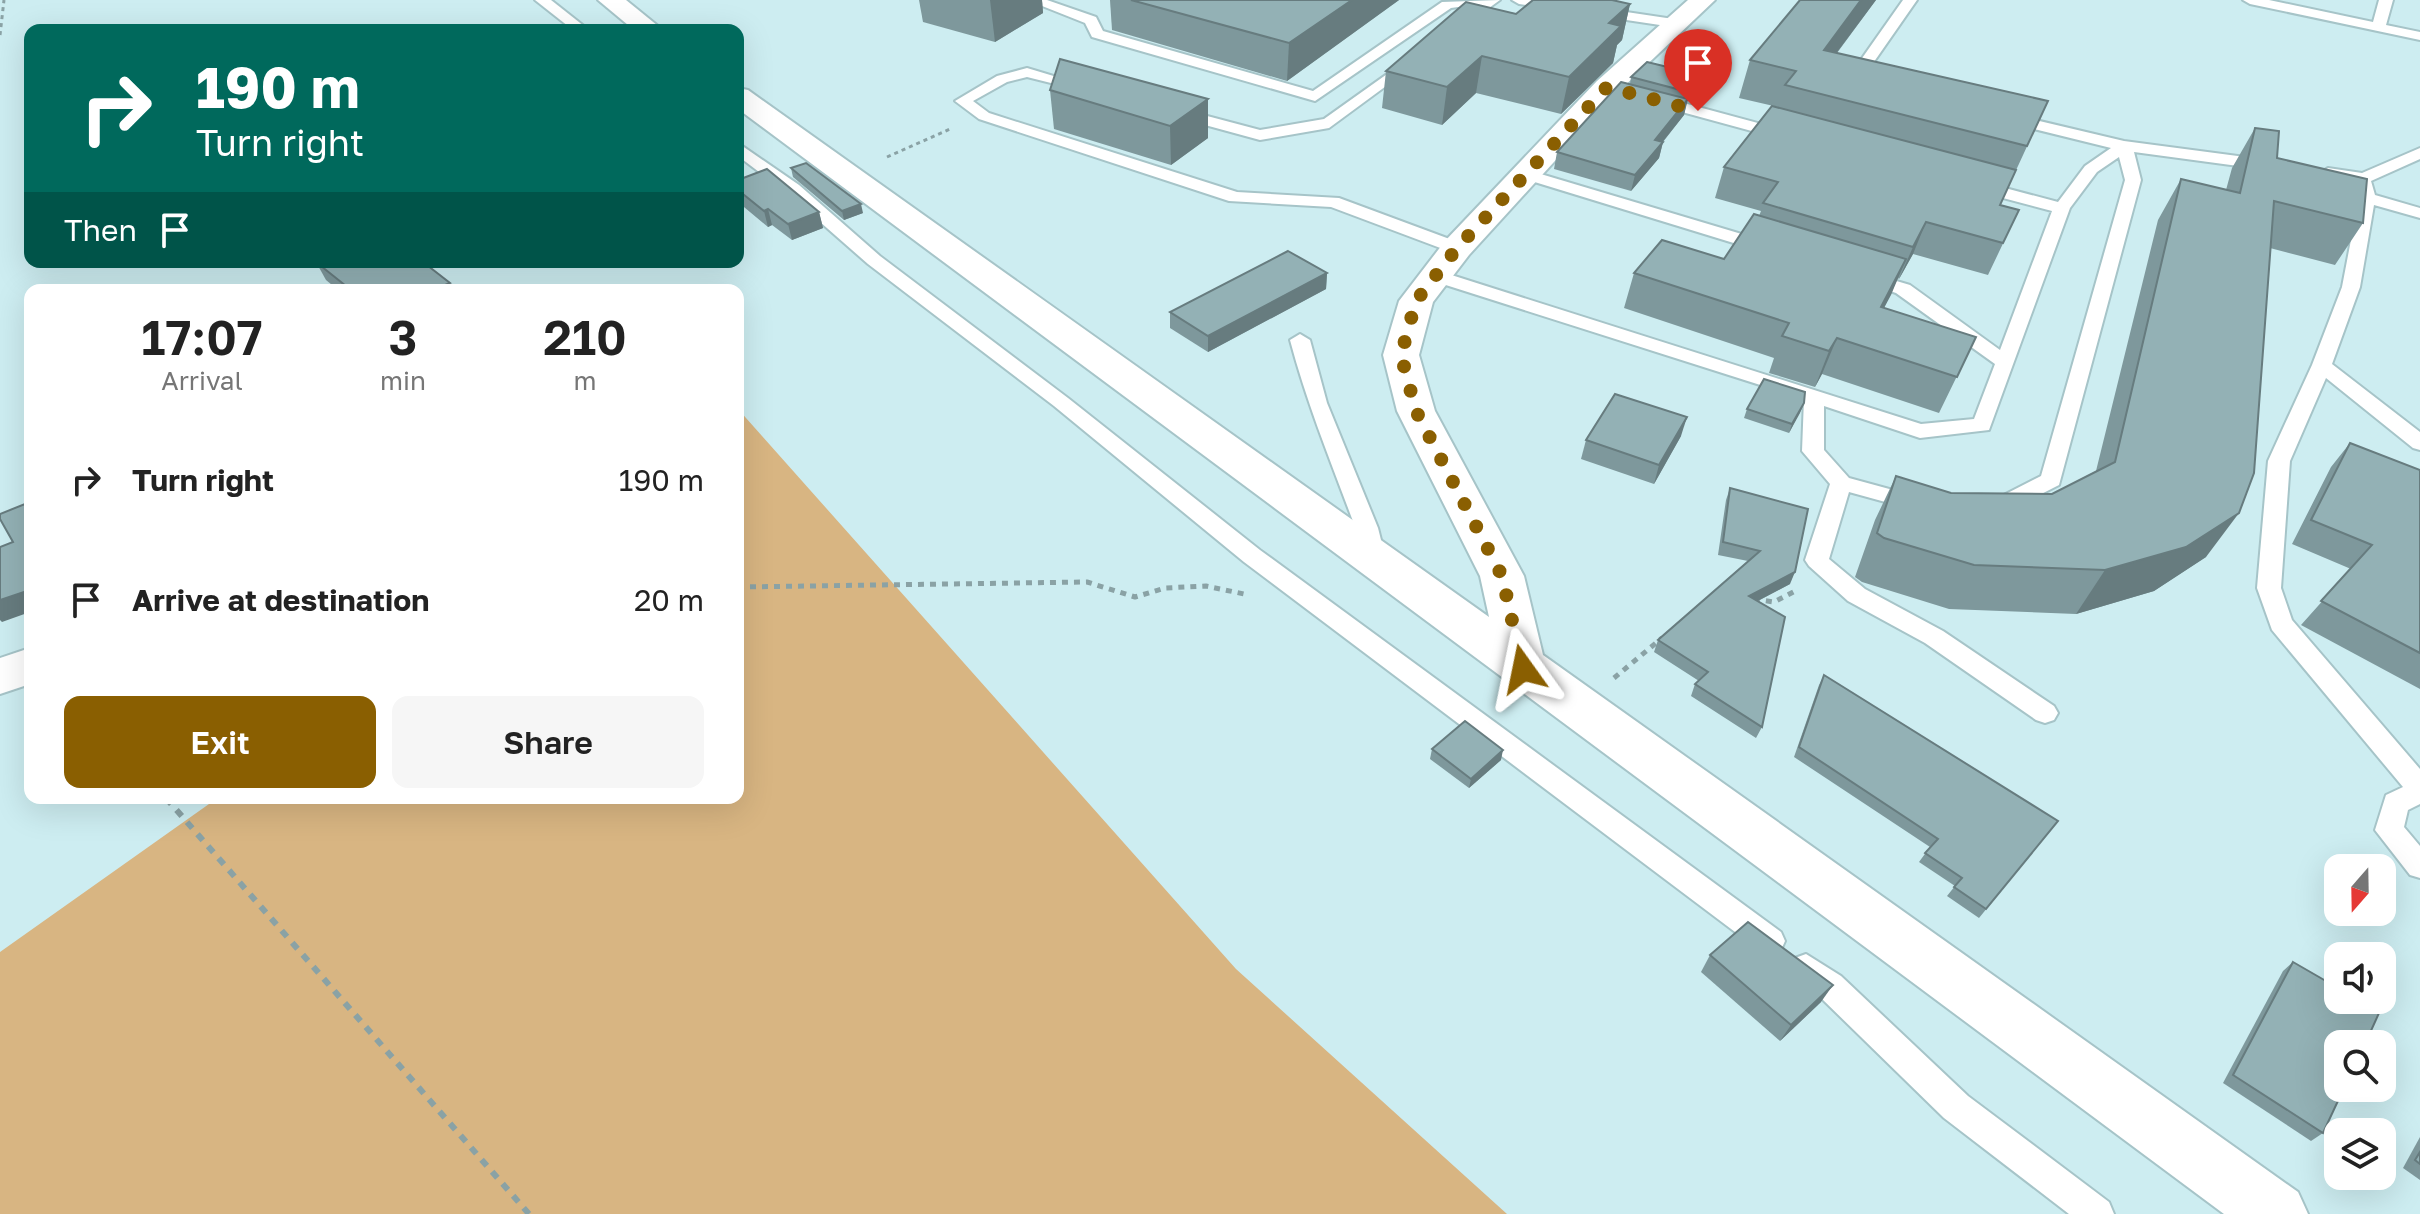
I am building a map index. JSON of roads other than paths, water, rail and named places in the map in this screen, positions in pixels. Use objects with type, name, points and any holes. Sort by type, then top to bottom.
[{"type":"street","points":[[610,0],[642,24]]},
{"type":"street","points":[[1523,669],[1502,576],[1416,411],[1401,355],[1416,301],[1457,248],[1524,174],[1623,91],[1692,12]]},
{"type":"street","points":[[744,100],[2276,1214]]},
{"type":"street","points":[[0,677],[24,667]]},
{"type":"lane","points":[[542,0],[574,24]]},
{"type":"lane","points":[[1034,0],[1091,20],[1097,34],[1315,96],[1447,5],[1478,0]]},
{"type":"lane","points":[[1158,108],[1260,135],[1329,123],[1493,0]]},
{"type":"lane","points":[[1519,0],[1692,12]]},
{"type":"lane","points":[[1884,88],[1853,81],[1910,0]]},
{"type":"lane","points":[[2250,0],[2420,36]]},
{"type":"lane","points":[[2379,25],[2386,0]]},
{"type":"lane","points":[[1100,92],[1027,72],[1002,79],[963,101],[984,116],[1235,197],[1333,202],[1457,248]]},
{"type":"lane","points":[[1623,91],[1804,140]]},
{"type":"lane","points":[[1989,114],[2124,146],[2296,169],[2365,188],[2420,213]]},
{"type":"lane","points":[[1436,276],[1920,431],[1982,425],[2062,208],[2091,169],[2124,146]]},
{"type":"lane","points":[[1979,509],[1993,510],[2051,480],[2133,180],[2124,146]]},
{"type":"lane","points":[[744,152],[793,189],[874,260],[1061,402],[1275,573],[1830,986],[1956,1107],[2097,1214]]},
{"type":"lane","points":[[2420,153],[2365,188],[2351,287],[2322,365],[2279,461],[2269,588],[2281,624],[2420,790],[2396,803],[2389,830],[2420,866]]},
{"type":"lane","points":[[1524,174],[1782,252]]},
{"type":"lane","points":[[1956,180],[2062,208]]},
{"type":"lane","points":[[1843,271],[1903,289],[2006,363]]},
{"type":"lane","points":[[1300,340],[1317,403],[1367,528],[1374,560]]},
{"type":"lane","points":[[2322,365],[2420,443]]},
{"type":"lane","points":[[1814,396],[1813,451],[1841,483],[1907,503],[1935,505]]},
{"type":"lane","points":[[1841,483],[1817,560],[1830,578],[1932,636],[2045,713]]}]
